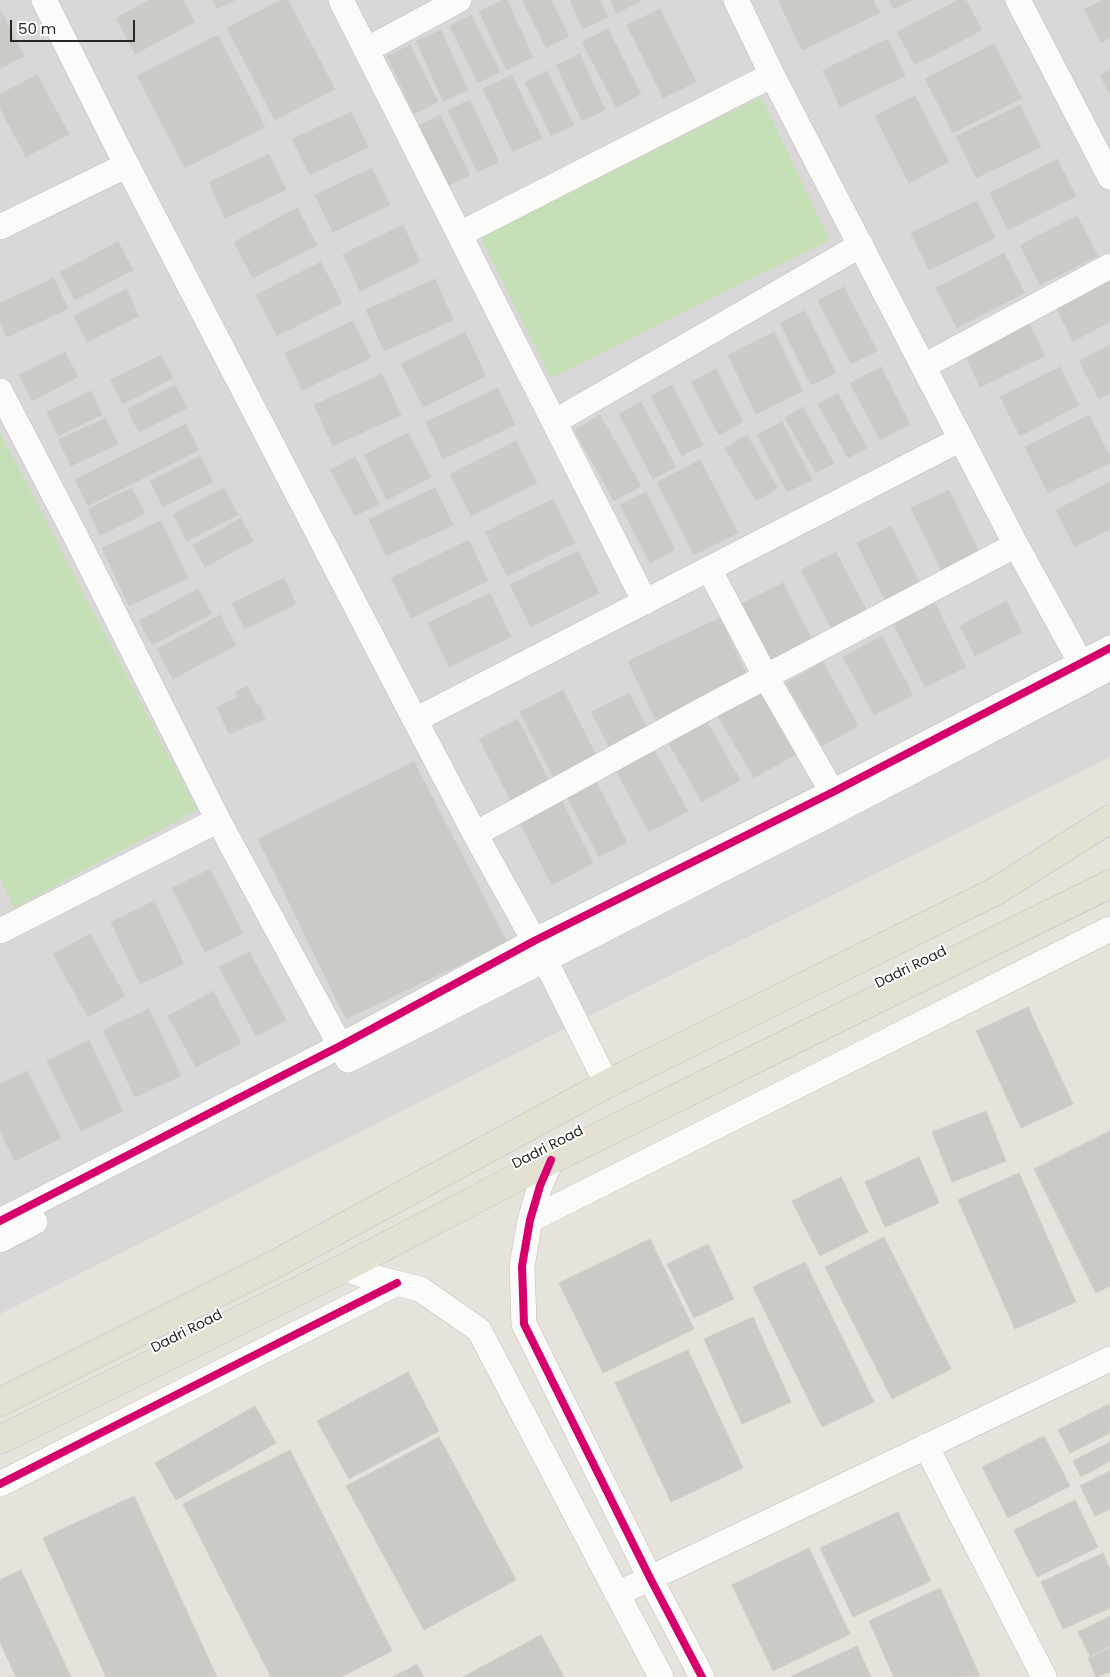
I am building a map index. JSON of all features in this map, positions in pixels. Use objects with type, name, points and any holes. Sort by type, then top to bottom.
[{"type":"main road","name":"Dadri Road","points":[[0,1402],[279,1262],[607,1084],[996,890],[1110,818]]},
{"type":"main road","name":"Dadri Road","points":[[0,1440],[344,1268],[550,1160],[1110,884]]},
{"type":"street","points":[[44,0],[127,165],[415,720],[475,834],[540,950],[607,1084]]},
{"type":"street","points":[[341,0],[645,602]]},
{"type":"street","points":[[366,50],[458,0]]},
{"type":"street","points":[[736,0],[772,75],[1016,545],[1093,669]]},
{"type":"street","points":[[1018,0],[1110,177]]},
{"type":"street","points":[[460,234],[772,75]]},
{"type":"street","points":[[0,227],[127,165]]},
{"type":"street","points":[[554,422],[861,245]]},
{"type":"street","points":[[924,366],[1110,266]]},
{"type":"street","points":[[0,391],[75,535],[218,820],[344,1053]]},
{"type":"street","points":[[415,720],[961,439]]},
{"type":"street","points":[[475,834],[1016,545]]},
{"type":"street","points":[[709,569],[766,677],[838,800]]},
{"type":"street","points":[[0,1240],[344,1053],[540,950],[1093,669],[1110,648]]},
{"type":"street","points":[[2,926],[218,820]]},
{"type":"street","points":[[530,1220],[1110,929]]},
{"type":"street","points":[[0,1221],[344,1053]]},
{"type":"street","points":[[550,1160],[530,1220],[522,1266],[524,1324],[650,1578],[702,1677]]},
{"type":"street","points":[[344,1268],[360,1274],[420,1289],[479,1330],[661,1677]]},
{"type":"street","points":[[0,1484],[397,1283]]},
{"type":"street","points":[[617,1594],[1110,1359]]},
{"type":"street","points":[[926,1446],[1044,1677]]},
{"type":"shaded area","points":[[0,0],[1110,0],[1110,757],[623,999],[0,1314]]},
{"type":"green space","points":[[761,97],[830,240],[551,378],[480,236]]},
{"type":"green space","points":[[0,433],[197,810],[14,908],[0,879]]},
{"type":"building","points":[[149,0],[183,0],[195,22],[135,54],[116,18]]},
{"type":"building","points":[[213,0],[235,0],[217,9]]},
{"type":"building","points":[[281,0],[288,0],[335,89],[275,120],[227,28]]},
{"type":"building","points":[[507,0],[533,57],[506,70],[479,11]]},
{"type":"building","points":[[522,0],[551,0],[569,36],[546,48]]},
{"type":"building","points":[[570,0],[600,0],[608,17],[583,29]]},
{"type":"building","points":[[610,0],[640,0],[640,2],[616,13]]},
{"type":"building","points":[[778,0],[873,0],[880,13],[802,50]]},
{"type":"building","points":[[889,0],[912,0],[894,9]]},
{"type":"building","points":[[958,0],[966,0],[982,30],[915,65],[897,32]]},
{"type":"building","points":[[1103,0],[1110,0],[1110,38],[1101,43],[1084,9]]},
{"type":"building","points":[[0,9],[24,56],[0,69]]},
{"type":"building","points":[[660,9],[696,82],[663,98],[627,25]]},
{"type":"building","points":[[471,15],[500,72],[478,83],[450,26]]},
{"type":"building","points":[[608,29],[641,94],[616,107],[582,42]]},
{"type":"building","points":[[441,30],[468,90],[443,101],[416,41]]},
{"type":"building","points":[[218,35],[265,127],[185,168],[137,76]]},
{"type":"building","points":[[888,39],[905,76],[840,107],[823,70]]},
{"type":"building","points":[[994,44],[1022,98],[953,133],[925,79]]},
{"type":"building","points":[[410,45],[438,102],[414,114],[387,56]]},
{"type":"building","points":[[580,54],[605,110],[582,121],[556,65]]},
{"type":"building","points":[[1110,70],[1110,94],[1100,75]]},
{"type":"building","points":[[547,71],[574,125],[551,136],[525,82]]},
{"type":"building","points":[[37,75],[69,134],[26,157],[0,108],[0,94]]},
{"type":"building","points":[[512,75],[542,138],[513,152],[483,89]]},
{"type":"building","points":[[915,96],[949,162],[909,183],[875,116]]},
{"type":"building","points":[[470,100],[499,162],[477,172],[448,110]]},
{"type":"building","points":[[1020,105],[1041,147],[976,178],[956,136]]},
{"type":"building","points":[[351,112],[368,147],[310,175],[292,139]]},
{"type":"building","points":[[440,115],[470,175],[444,188],[414,128]]},
{"type":"building","points":[[269,154],[286,190],[225,218],[209,182]]},
{"type":"building","points":[[1057,159],[1076,196],[1008,230],[990,193]]},
{"type":"building","points":[[372,168],[390,205],[333,232],[315,195]]},
{"type":"building","points":[[977,201],[995,238],[929,270],[911,233]]},
{"type":"building","points":[[297,208],[317,245],[253,278],[234,242]]},
{"type":"building","points":[[1077,216],[1098,256],[1040,285],[1020,245]]},
{"type":"building","points":[[403,225],[420,262],[360,291],[343,254]]},
{"type":"building","points":[[118,242],[133,270],[75,300],[60,272]]},
{"type":"building","points":[[1004,253],[1025,293],[957,328],[936,288]]},
{"type":"building","points":[[321,262],[342,303],[277,336],[256,295]]},
{"type":"building","points":[[1110,273],[1110,322],[1073,341],[1053,302]]},
{"type":"building","points":[[54,278],[68,309],[7,337],[0,323],[0,303]]},
{"type":"building","points":[[435,279],[453,320],[384,351],[366,310]]},
{"type":"building","points":[[844,287],[877,351],[851,364],[818,301]]},
{"type":"building","points":[[126,289],[139,316],[87,342],[74,316]]},
{"type":"building","points":[[805,311],[836,373],[811,385],[780,323]]},
{"type":"building","points":[[1026,317],[1045,356],[980,387],[962,348]]},
{"type":"building","points":[[353,321],[371,358],[302,390],[285,353]]},
{"type":"building","points":[[465,332],[486,376],[423,407],[401,364]]},
{"type":"building","points":[[774,332],[803,391],[756,414],[728,355]]},
{"type":"building","points":[[1110,345],[1110,393],[1099,399],[1079,361]]},
{"type":"building","points":[[65,352],[78,377],[32,401],[19,375]]},
{"type":"building","points":[[161,355],[173,378],[123,404],[110,380]]},
{"type":"building","points":[[881,367],[910,424],[880,440],[850,383]]},
{"type":"building","points":[[1060,367],[1079,405],[1020,436],[1000,397]]},
{"type":"building","points":[[716,369],[743,422],[719,435],[691,382]]},
{"type":"building","points":[[382,374],[401,415],[333,446],[314,405]]},
{"type":"building","points":[[175,385],[187,408],[139,432],[127,409]]},
{"type":"building","points":[[672,385],[703,445],[682,456],[651,396]]},
{"type":"building","points":[[498,388],[515,425],[443,459],[426,422]]},
{"type":"building","points":[[91,391],[102,415],[58,436],[47,412]]},
{"type":"building","points":[[838,394],[867,448],[848,458],[818,404]]},
{"type":"building","points":[[641,402],[676,467],[653,479],[619,414]]},
{"type":"building","points":[[803,407],[834,463],[816,473],[785,418]]},
{"type":"building","points":[[600,415],[641,486],[614,501],[574,430]]},
{"type":"building","points":[[1089,415],[1110,457],[1110,463],[1048,493],[1025,447]]},
{"type":"building","points":[[105,418],[118,444],[71,466],[58,440]]},
{"type":"building","points":[[782,422],[812,480],[787,492],[757,435]]},
{"type":"building","points":[[186,424],[199,450],[88,506],[75,480]]},
{"type":"building","points":[[408,433],[431,477],[387,500],[364,455]]},
{"type":"building","points":[[747,435],[778,488],[756,501],[725,448]]},
{"type":"building","points":[[516,441],[537,483],[471,516],[450,474]]},
{"type":"building","points":[[200,456],[213,482],[163,507],[150,481]]},
{"type":"building","points":[[355,457],[379,504],[355,516],[330,470]]},
{"type":"building","points":[[700,460],[738,533],[694,555],[657,482]]},
{"type":"building","points":[[1110,482],[1110,529],[1075,547],[1056,510]]},
{"type":"building","points":[[132,488],[145,514],[100,535],[88,509]]},
{"type":"building","points":[[224,488],[238,515],[187,541],[173,514]]},
{"type":"building","points":[[435,488],[453,525],[386,556],[369,519]]},
{"type":"building","points":[[949,490],[983,560],[945,578],[911,508]]},
{"type":"building","points":[[646,492],[675,550],[650,563],[620,505]]},
{"type":"building","points":[[553,499],[575,543],[507,576],[485,532]]},
{"type":"building","points":[[241,518],[253,541],[205,567],[193,545]]},
{"type":"building","points":[[161,521],[188,578],[129,606],[102,548]]},
{"type":"building","points":[[891,526],[923,588],[888,606],[857,543]]},
{"type":"building","points":[[469,540],[488,581],[411,618],[391,578]]},
{"type":"building","points":[[578,551],[599,593],[531,627],[510,585]]},
{"type":"building","points":[[836,552],[869,615],[834,633],[801,570]]},
{"type":"building","points":[[284,578],[296,604],[245,629],[232,603]]},
{"type":"building","points":[[783,583],[812,640],[771,661],[741,604]]},
{"type":"building","points":[[198,589],[212,614],[152,645],[139,621]]},
{"type":"building","points":[[490,593],[511,637],[449,667],[428,623]]},
{"type":"building","points":[[1006,601],[1022,632],[975,656],[960,626]]},
{"type":"building","points":[[935,603],[966,667],[925,687],[893,623]]},
{"type":"building","points":[[220,615],[236,645],[173,679],[157,649]]},
{"type":"building","points":[[720,618],[748,677],[656,721],[628,661]]},
{"type":"building","points":[[882,636],[913,695],[874,715],[843,657]]},
{"type":"building","points":[[823,662],[858,726],[822,746],[786,683]]},
{"type":"building","points":[[248,686],[256,705],[259,704],[265,719],[229,734],[217,707],[237,698],[235,692]]},
{"type":"building","points":[[760,687],[798,753],[754,778],[716,713]]},
{"type":"building","points":[[563,690],[596,755],[553,777],[520,712]]},
{"type":"building","points":[[629,693],[647,728],[609,747],[591,712]]},
{"type":"building","points":[[518,719],[549,781],[511,801],[479,739]]},
{"type":"building","points":[[706,720],[740,780],[702,802],[668,742]]},
{"type":"building","points":[[653,748],[688,811],[649,832],[615,769]]},
{"type":"building","points":[[414,762],[507,942],[346,1019],[258,839]]},
{"type":"building","points":[[594,778],[627,842],[599,857],[565,793]]},
{"type":"building","points":[[560,798],[593,863],[552,885],[518,819]]},
{"type":"building","points":[[210,869],[243,933],[205,952],[172,888]]},
{"type":"building","points":[[154,901],[184,964],[140,984],[111,922]]},
{"type":"building","points":[[90,934],[125,996],[88,1017],[53,954]]},
{"type":"building","points":[[249,952],[286,1020],[256,1036],[219,967]]},
{"type":"building","points":[[213,991],[241,1043],[196,1067],[168,1016]]},
{"type":"building","points":[[1028,1007],[1073,1104],[1021,1128],[976,1031]]},
{"type":"building","points":[[149,1009],[181,1076],[135,1097],[103,1030]]},
{"type":"building","points":[[89,1040],[123,1111],[81,1131],[47,1061]]},
{"type":"building","points":[[27,1071],[61,1138],[15,1161],[0,1131],[0,1084]]},
{"type":"building","points":[[986,1111],[1006,1161],[952,1182],[932,1132]]},
{"type":"building","points":[[1110,1131],[1110,1286],[1096,1293],[1034,1169]]},
{"type":"building","points":[[919,1157],[939,1203],[885,1227],[865,1182]]},
{"type":"building","points":[[1019,1173],[1076,1302],[1015,1329],[958,1200]]},
{"type":"building","points":[[841,1177],[868,1232],[820,1256],[792,1201]]},
{"type":"building","points":[[884,1237],[951,1369],[892,1399],[825,1267]]},
{"type":"building","points":[[650,1239],[694,1329],[603,1373],[559,1283]]},
{"type":"building","points":[[708,1244],[734,1299],[694,1318],[667,1264]]},
{"type":"building","points":[[805,1262],[874,1402],[822,1427],[753,1287]]},
{"type":"building","points":[[753,1317],[791,1402],[742,1424],[704,1339]]},
{"type":"building","points":[[688,1350],[743,1468],[671,1502],[615,1383]]},
{"type":"building","points":[[408,1372],[439,1431],[349,1479],[317,1421]]},
{"type":"building","points":[[1109,1404],[1110,1433],[1070,1453],[1058,1430]]},
{"type":"building","points":[[255,1406],[276,1443],[176,1500],[155,1463]]},
{"type":"building","points":[[1044,1436],[1070,1486],[1008,1518],[982,1467]]},
{"type":"building","points":[[439,1437],[516,1580],[424,1630],[346,1486]]},
{"type":"building","points":[[1110,1442],[1110,1461],[1081,1477],[1073,1461]]},
{"type":"building","points":[[290,1450],[392,1651],[341,1677],[271,1677],[183,1504]]},
{"type":"building","points":[[1110,1471],[1110,1509],[1095,1516],[1080,1486]]},
{"type":"building","points":[[134,1496],[217,1677],[106,1677],[43,1538]]},
{"type":"building","points":[[1075,1500],[1098,1547],[1037,1577],[1014,1530]]},
{"type":"building","points":[[898,1512],[931,1581],[853,1617],[820,1548]]},
{"type":"building","points":[[809,1548],[850,1634],[773,1671],[732,1585]]},
{"type":"building","points":[[1103,1553],[1110,1569],[1110,1608],[1063,1629],[1041,1582]]},
{"type":"building","points":[[21,1570],[71,1677],[16,1677],[0,1642],[0,1580]]},
{"type":"building","points":[[940,1588],[980,1676],[894,1677],[869,1621]]},
{"type":"building","points":[[1110,1616],[1110,1646],[1090,1656],[1078,1632]]},
{"type":"building","points":[[541,1635],[564,1677],[463,1677]]},
{"type":"building","points":[[857,1646],[871,1677],[792,1677],[792,1676]]},
{"type":"building","points":[[1110,1648],[1110,1672],[1096,1677],[1088,1658]]},
{"type":"building","points":[[417,1664],[424,1677],[393,1677]]},
{"type":"cycle path","points":[[0,1221],[340,1046],[534,941],[833,792],[1110,648]]},
{"type":"cycle path","points":[[551,1160],[540,1186],[530,1220],[522,1266],[524,1324],[650,1578],[702,1677]]},
{"type":"cycle path","points":[[0,1484],[397,1283]]}]
